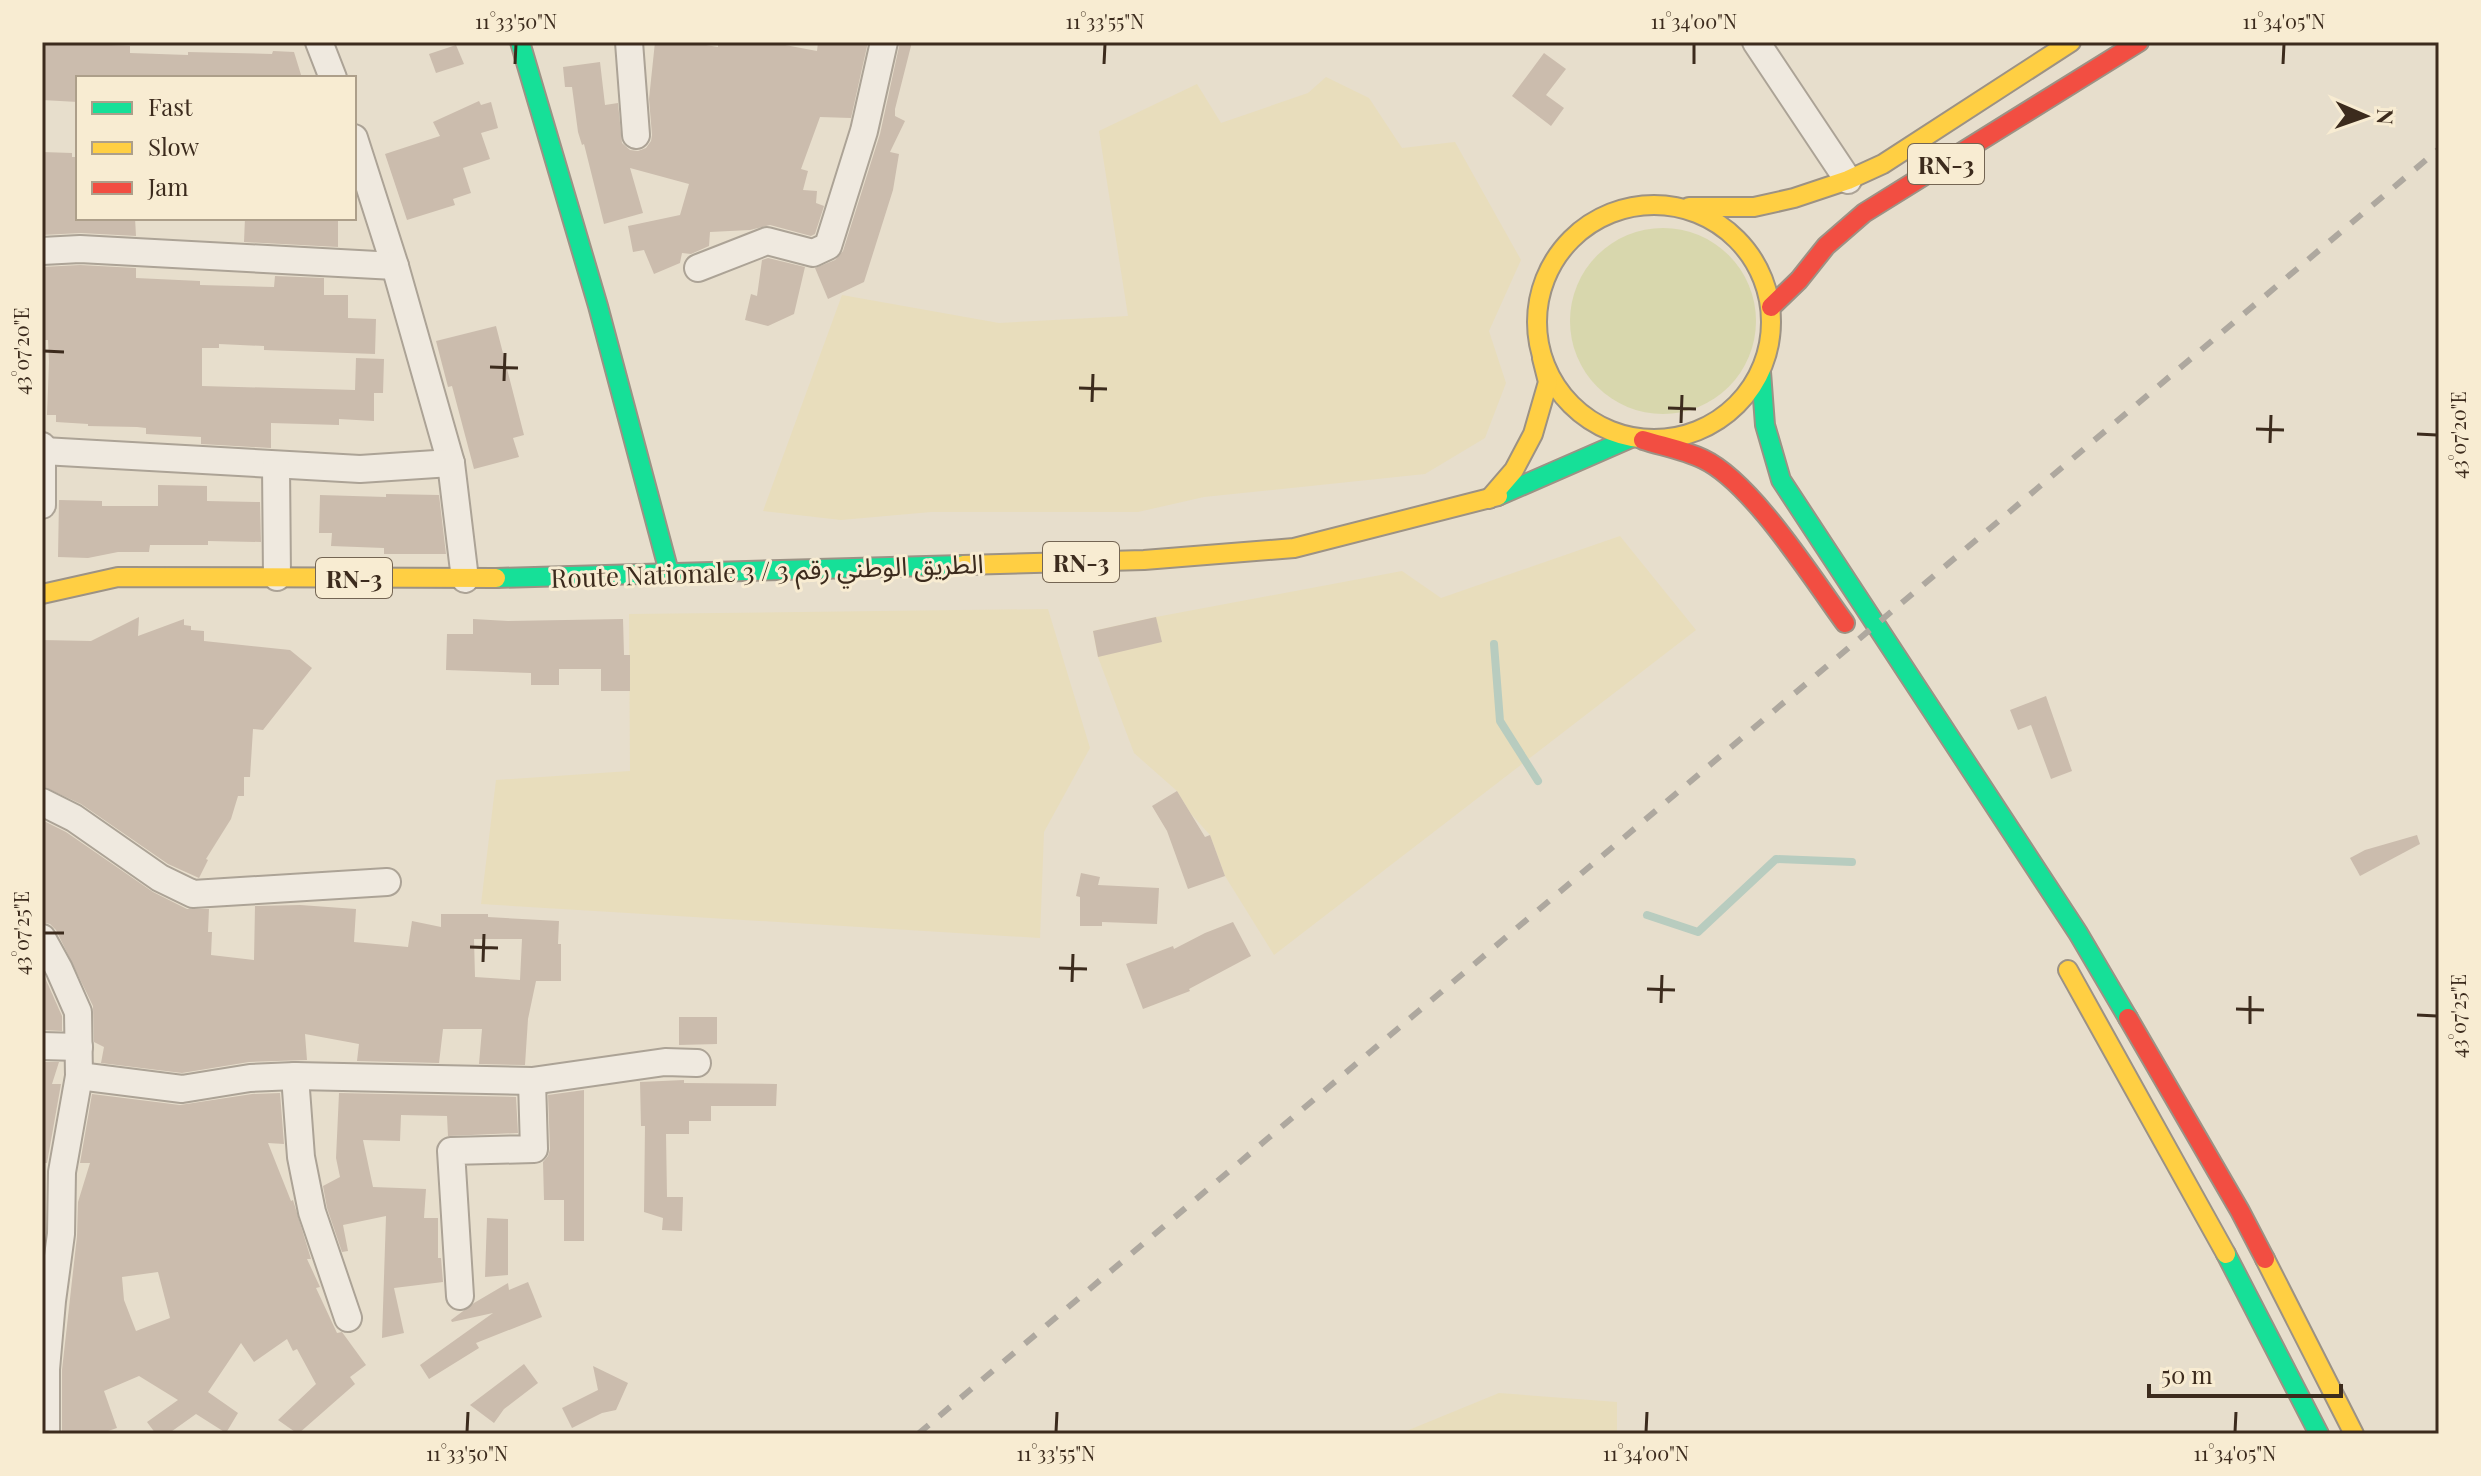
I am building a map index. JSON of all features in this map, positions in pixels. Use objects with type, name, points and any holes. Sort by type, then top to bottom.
[{"type":"main road","points":[[520,42],[558,166],[669,572]]},
{"type":"main road","name":"RN-3","points":[[1683,207],[1754,207],[1848,180],[1883,164],[2071,42]]},
{"type":"main road","name":"RN-3","points":[[1771,307],[1799,280],[1826,246],[1864,213],[2139,42]]},
{"type":"main road","points":[[1488,500],[1514,470],[1533,434],[1548,382],[1536,316],[1545,276],[1568,241],[1602,216],[1642,204],[1683,207],[1709,217],[1732,233],[1751,254],[1764,280],[1771,307],[1770,340],[1761,372],[1732,411],[1690,435],[1667,440],[1637,439]]},
{"type":"main road","points":[[1542,358],[1552,381],[1567,402],[1585,418],[1607,431],[1703,459],[1731,477],[1774,526],[1852,634]]},
{"type":"main road","points":[[1761,372],[1765,425],[1781,480],[2078,933],[2240,1211],[2354,1434]]},
{"type":"main road","name":"RN-3","points":[[1488,500],[1637,439]]},
{"type":"main road","name":"Route Nationale 3 / الطريق الوطني رقم 3","points":[[42,594],[118,577],[465,579],[1144,560],[1294,548],[1488,500]]},
{"type":"main road","points":[[2061,958],[2212,1227],[2319,1434]]},
{"type":"street","points":[[319,42],[332,76]]},
{"type":"street","points":[[629,42],[636,135]]},
{"type":"street","points":[[698,268],[767,241],[813,253],[828,246],[864,131],[884,42]]},
{"type":"street","points":[[1756,42],[1848,180]]},
{"type":"street","points":[[356,144],[395,266],[451,463],[465,579]]},
{"type":"street","points":[[42,251],[80,249],[395,266]]},
{"type":"street","points":[[42,505],[43,448],[360,469],[451,463]]},
{"type":"street","points":[[276,465],[277,577]]},
{"type":"street","points":[[42,802],[74,818],[160,878],[193,894],[387,882]]},
{"type":"street","points":[[42,938],[78,1012],[79,1047],[79,1076],[52,1177],[61,1234],[46,1369],[46,1434]]},
{"type":"street","points":[[42,1046],[79,1047]]},
{"type":"street","points":[[79,1076],[182,1089],[250,1078],[295,1076],[532,1081],[665,1062],[697,1063]]},
{"type":"street","points":[[295,1076],[301,1157],[312,1212],[348,1318]]},
{"type":"street","points":[[460,1296],[451,1151],[534,1149],[532,1081]]},
{"type":"shaded area","points":[[1326,77],[1369,98],[1402,148],[1455,142],[1521,260],[1489,331],[1506,383],[1485,438],[1425,474],[1204,497],[1138,512],[931,512],[841,520],[763,511],[842,295],[999,323],[1128,316],[1099,131],[1197,84],[1221,123],[1308,93]]},
{"type":"shaded area","points":[[1620,536],[1696,630],[1274,955],[1225,876],[1210,835],[1191,814],[1177,791],[1134,753],[1098,657],[1093,631],[1402,571],[1441,598]]},
{"type":"shaded area","points":[[1048,609],[1090,748],[1044,832],[1040,938],[481,904],[496,780],[630,771],[629,614]]},
{"type":"shaded area","points":[[1499,1393],[1617,1402],[1617,1434],[1399,1434]]},
{"type":"green space","points":[[1663,228],[1699,235],[1729,255],[1749,285],[1756,321],[1749,357],[1729,387],[1699,407],[1663,414],[1627,407],[1597,387],[1577,357],[1570,321],[1577,285],[1597,255],[1627,235]]},
{"type":"building","points":[[42,42],[130,46],[130,53],[294,52],[301,76],[76,76],[76,102],[42,100]]},
{"type":"building","points":[[655,42],[688,42],[718,47],[718,42],[769,42],[817,51],[818,42],[868,42],[851,118],[820,117],[801,169],[808,171],[803,190],[817,191],[816,203],[824,206],[815,234],[811,236],[770,225],[750,230],[710,232],[709,246],[691,254],[682,253],[680,263],[654,274],[644,250],[633,252],[628,226],[680,215],[689,184],[630,168],[643,213],[604,224],[584,144],[578,132],[572,87],[565,87],[563,67],[600,62],[605,105],[618,103],[622,143],[630,150],[638,151],[646,148],[652,135],[649,99]]},
{"type":"building","points":[[900,42],[912,42],[895,109],[895,116],[905,121],[890,152],[899,154],[893,190],[864,282],[828,299],[815,268],[835,260],[843,251],[880,134]]},
{"type":"building","points":[[456,45],[464,64],[436,73],[429,54]]},
{"type":"building","points":[[1544,53],[1566,69],[1546,95],[1564,108],[1551,126],[1512,96]]},
{"type":"building","points":[[479,101],[481,105],[491,102],[498,128],[481,133],[490,159],[463,168],[471,193],[453,199],[455,205],[407,220],[385,154],[440,136],[433,122]]},
{"type":"building","points":[[42,152],[72,153],[72,157],[76,157],[76,220],[135,220],[136,236],[81,233],[42,235]]},
{"type":"building","points":[[245,220],[338,220],[338,247],[244,242]]},
{"type":"building","points":[[768,258],[805,267],[794,314],[768,326],[745,320],[751,294],[757,296],[762,260]]},
{"type":"building","points":[[80,265],[136,268],[136,278],[200,281],[200,285],[274,287],[275,276],[324,278],[324,295],[348,295],[348,318],[376,319],[375,354],[264,350],[264,346],[219,344],[219,348],[202,348],[202,386],[355,390],[356,358],[384,359],[383,393],[374,393],[374,421],[339,419],[339,425],[271,423],[271,448],[201,444],[201,437],[146,434],[146,428],[56,422],[56,415],[47,415],[49,362],[48,340],[42,340],[42,267]]},
{"type":"building","points":[[496,326],[524,435],[513,438],[519,457],[474,469],[452,386],[448,387],[436,341]]},
{"type":"building","points":[[158,485],[207,486],[207,501],[260,502],[261,542],[208,541],[208,545],[150,545],[149,552],[118,552],[88,558],[58,557],[59,500],[102,501],[102,506],[158,506]]},
{"type":"building","points":[[386,494],[439,495],[446,554],[384,554],[384,548],[331,546],[332,533],[319,533],[320,495],[386,497]]},
{"type":"building","points":[[139,617],[138,636],[184,619],[184,625],[191,626],[191,630],[204,631],[204,641],[290,650],[312,668],[263,730],[253,729],[250,777],[244,777],[244,796],[238,796],[231,819],[206,859],[199,878],[168,864],[81,804],[42,786],[42,640],[91,641]]},
{"type":"building","points":[[1156,617],[1162,642],[1098,657],[1093,631]]},
{"type":"building","points":[[473,619],[623,619],[624,655],[630,655],[630,691],[601,691],[601,669],[559,669],[559,685],[531,685],[531,673],[446,670],[447,634],[473,634]]},
{"type":"building","points":[[2046,696],[2072,771],[2051,779],[2031,725],[2018,730],[2010,710]]},
{"type":"building","points":[[1177,791],[1205,837],[1210,835],[1225,876],[1188,889],[1167,831],[1152,806]]},
{"type":"building","points":[[42,820],[66,832],[153,892],[187,909],[209,909],[211,955],[254,960],[255,906],[356,909],[354,942],[408,947],[412,921],[441,927],[441,914],[488,914],[488,917],[559,921],[561,981],[536,981],[528,1019],[525,1065],[479,1064],[482,1029],[443,1029],[439,1063],[357,1061],[359,1044],[305,1034],[307,1060],[249,1062],[182,1073],[101,1063],[104,1047],[94,1042],[93,1006],[56,930],[42,922]],"holes":[[[474,939],[522,939],[520,980],[475,977]]]},
{"type":"building","points":[[2417,835],[2420,844],[2360,876],[2350,858],[2365,850]]},
{"type":"building","points":[[1081,873],[1100,877],[1098,885],[1159,888],[1157,924],[1102,922],[1102,926],[1080,926],[1080,897],[1076,896]]},
{"type":"building","points":[[1233,922],[1251,956],[1190,991],[1143,1009],[1126,964],[1173,946],[1174,949]]},
{"type":"building","points":[[42,971],[62,1016],[62,1031],[42,1030]]},
{"type":"building","points":[[679,1017],[717,1017],[717,1044],[679,1045]]},
{"type":"building","points":[[42,1062],[59,1062],[52,1084],[61,1084],[47,1163],[42,1163]]},
{"type":"building","points":[[684,1080],[684,1083],[777,1084],[776,1106],[711,1106],[711,1121],[689,1121],[689,1134],[666,1134],[667,1197],[683,1197],[682,1231],[662,1230],[663,1218],[644,1212],[645,1126],[641,1126],[640,1082]]},
{"type":"building","points":[[584,1090],[584,1241],[564,1241],[564,1200],[544,1200],[543,1162],[550,1149],[548,1095]]},
{"type":"building","points":[[280,1093],[284,1144],[268,1143],[293,1200],[311,1259],[307,1259],[320,1287],[316,1288],[337,1333],[342,1332],[366,1365],[350,1377],[355,1384],[298,1434],[278,1420],[316,1384],[297,1349],[293,1351],[287,1339],[254,1362],[241,1343],[208,1392],[238,1413],[226,1433],[196,1414],[168,1434],[156,1434],[147,1422],[178,1400],[139,1376],[104,1391],[117,1428],[99,1434],[62,1434],[62,1370],[78,1202],[90,1163],[80,1163],[92,1094],[180,1105]],"holes":[[[158,1272],[170,1318],[136,1331],[124,1300],[122,1277]]]},
{"type":"building","points":[[339,1093],[516,1097],[518,1133],[448,1136],[447,1116],[401,1115],[400,1141],[363,1140],[373,1187],[426,1189],[424,1218],[438,1218],[438,1258],[441,1258],[443,1282],[394,1288],[404,1333],[382,1338],[386,1216],[343,1225],[348,1251],[342,1252],[323,1186],[340,1177],[336,1158]]},
{"type":"building","points":[[487,1218],[508,1219],[508,1275],[485,1277]]},
{"type":"building","points":[[528,1282],[542,1317],[476,1343],[479,1348],[429,1379],[420,1365],[493,1313],[451,1320],[508,1283],[509,1290]]},
{"type":"building","points":[[524,1364],[538,1383],[504,1409],[494,1423],[470,1405]]},
{"type":"building","points":[[593,1366],[628,1383],[616,1410],[602,1413],[572,1428],[562,1408],[598,1390]]},
{"type":"waterway","points":[[1494,644],[1500,721],[1538,781]]},
{"type":"waterway","points":[[1647,915],[1698,932],[1776,859],[1852,862]]},
{"type":"railway","points":[[918,1434],[2439,149]]},
{"type":"traffic: fast","points":[[520,42],[598,306],[669,572]]},
{"type":"traffic: fast","points":[[1761,372],[1765,425],[1781,480],[2078,933],[2128,1018]]},
{"type":"traffic: fast","points":[[1498,496],[1631,438]]},
{"type":"traffic: fast","points":[[496,578],[963,565]]},
{"type":"traffic: fast","points":[[2226,1254],[2319,1434]]},
{"type":"traffic: slow","points":[[1689,207],[1754,207],[1848,180],[1883,164],[2071,42]]},
{"type":"traffic: slow","points":[[1654,205],[1677,207],[1699,214],[1719,224],[1737,239],[1752,257],[1762,277],[1769,299],[1771,322],[1769,345],[1762,367],[1752,387],[1737,405],[1719,420],[1699,430],[1677,437],[1654,439],[1631,437],[1609,430],[1589,420],[1571,405],[1556,387],[1546,367],[1539,345],[1537,322],[1539,299],[1546,277],[1556,257],[1571,239],[1589,224],[1609,214],[1631,207],[1654,205]]},
{"type":"traffic: slow","points":[[1489,499],[1514,470],[1533,434],[1548,382],[1542,358]]},
{"type":"traffic: slow","points":[[963,565],[1144,560],[1294,548],[1498,496]]},
{"type":"traffic: slow","points":[[42,594],[118,577],[496,578]]},
{"type":"traffic: slow","points":[[2068,970],[2226,1254]]},
{"type":"traffic: slow","points":[[2265,1259],[2354,1434]]},
{"type":"traffic: jam","points":[[1771,307],[1799,280],[1826,246],[1864,213],[2139,42]]},
{"type":"traffic: jam","points":[[1643,440],[1703,459],[1741,488],[1780,533],[1845,623]]},
{"type":"traffic: jam","points":[[2128,1018],[2265,1259]]}]
